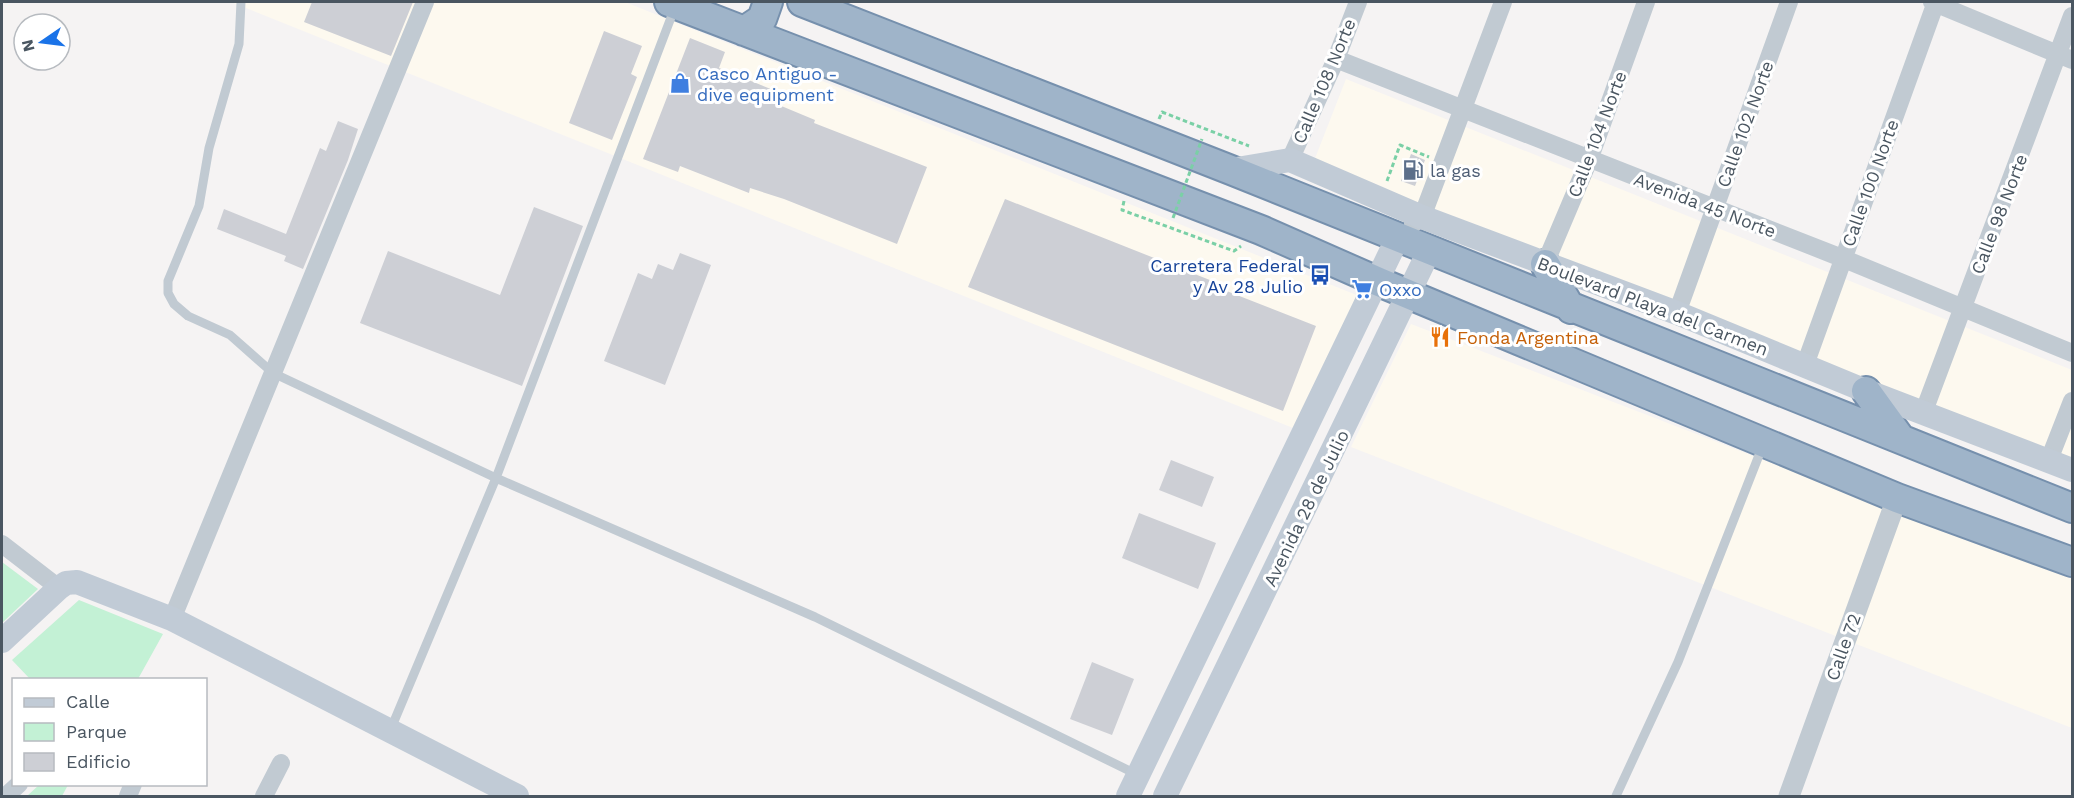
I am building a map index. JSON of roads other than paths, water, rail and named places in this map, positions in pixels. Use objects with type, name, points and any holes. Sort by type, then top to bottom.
[{"type":"highway","points":[[744,31],[762,19],[768,2]]},
{"type":"highway","points":[[802,2],[1430,249],[1571,309],[2073,508]]},
{"type":"highway","points":[[672,3],[1261,230],[1378,282],[1897,498],[2073,562]]},
{"type":"highway","points":[[1545,264],[1571,309]]},
{"type":"highway","points":[[1866,391],[1900,438]]},
{"type":"main road","points":[[1231,170],[1278,162]]},
{"type":"main road","name":"Boulevard Playa del Carmen","points":[[1278,162],[1677,313],[1866,391],[1924,411],[2073,470]]},
{"type":"main road","name":"Avenida 28 de Julio","points":[[1128,796],[1398,237]]},
{"type":"main road","name":"Avenida 28 de Julio","points":[[1165,796],[1410,295],[1430,249]]},
{"type":"main road","points":[[2,641],[63,586],[77,582],[172,619],[517,796]]},
{"type":"street","points":[[172,619],[425,2]]},
{"type":"street","name":"Calle 108 Norte","points":[[1278,162],[1336,59],[1358,2]]},
{"type":"street","points":[[1398,237],[1422,216],[1503,2]]},
{"type":"street","name":"Calle 104 Norte","points":[[1545,264],[1590,160],[1647,2]]},
{"type":"street","name":"Calle 102 Norte","points":[[1677,313],[1789,2]]},
{"type":"street","points":[[1934,2],[2066,58]]},
{"type":"street","name":"Calle 100 Norte","points":[[1805,365],[1934,2]]},
{"type":"street","name":"Calle 98 Norte","points":[[1924,411],[1963,309],[2066,58],[2073,16]]},
{"type":"street","name":"Avenida 45 Norte","points":[[1336,59],[1714,210],[1842,258],[2073,353]]},
{"type":"street","points":[[1422,216],[1430,249]]},
{"type":"street","points":[[2049,460],[2073,401]]},
{"type":"street","name":"Calle 72","points":[[1789,796],[1897,498]]},
{"type":"street","points":[[2,544],[63,586]]},
{"type":"street","points":[[264,796],[281,764]]},
{"type":"lane","points":[[241,2],[239,44],[209,148],[199,206],[168,281],[168,293],[174,304],[188,316],[230,335],[273,372],[496,478],[815,617],[1138,775]]},
{"type":"lane","points":[[390,731],[496,478],[672,3]]},
{"type":"lane","points":[[1616,796],[1678,662],[1764,442]]},
{"type":"place","name":"Casco Antiguo - dive equipment","points":[[680,83]]},
{"type":"place","name":"la gas","points":[[1413,170]]},
{"type":"place","name":"Carretera Federal y Av 28 Julio","points":[[1320,275]]},
{"type":"place","name":"Oxxo","points":[[1362,289]]},
{"type":"place","name":"Fonda Argentina","points":[[1440,337]]}]
